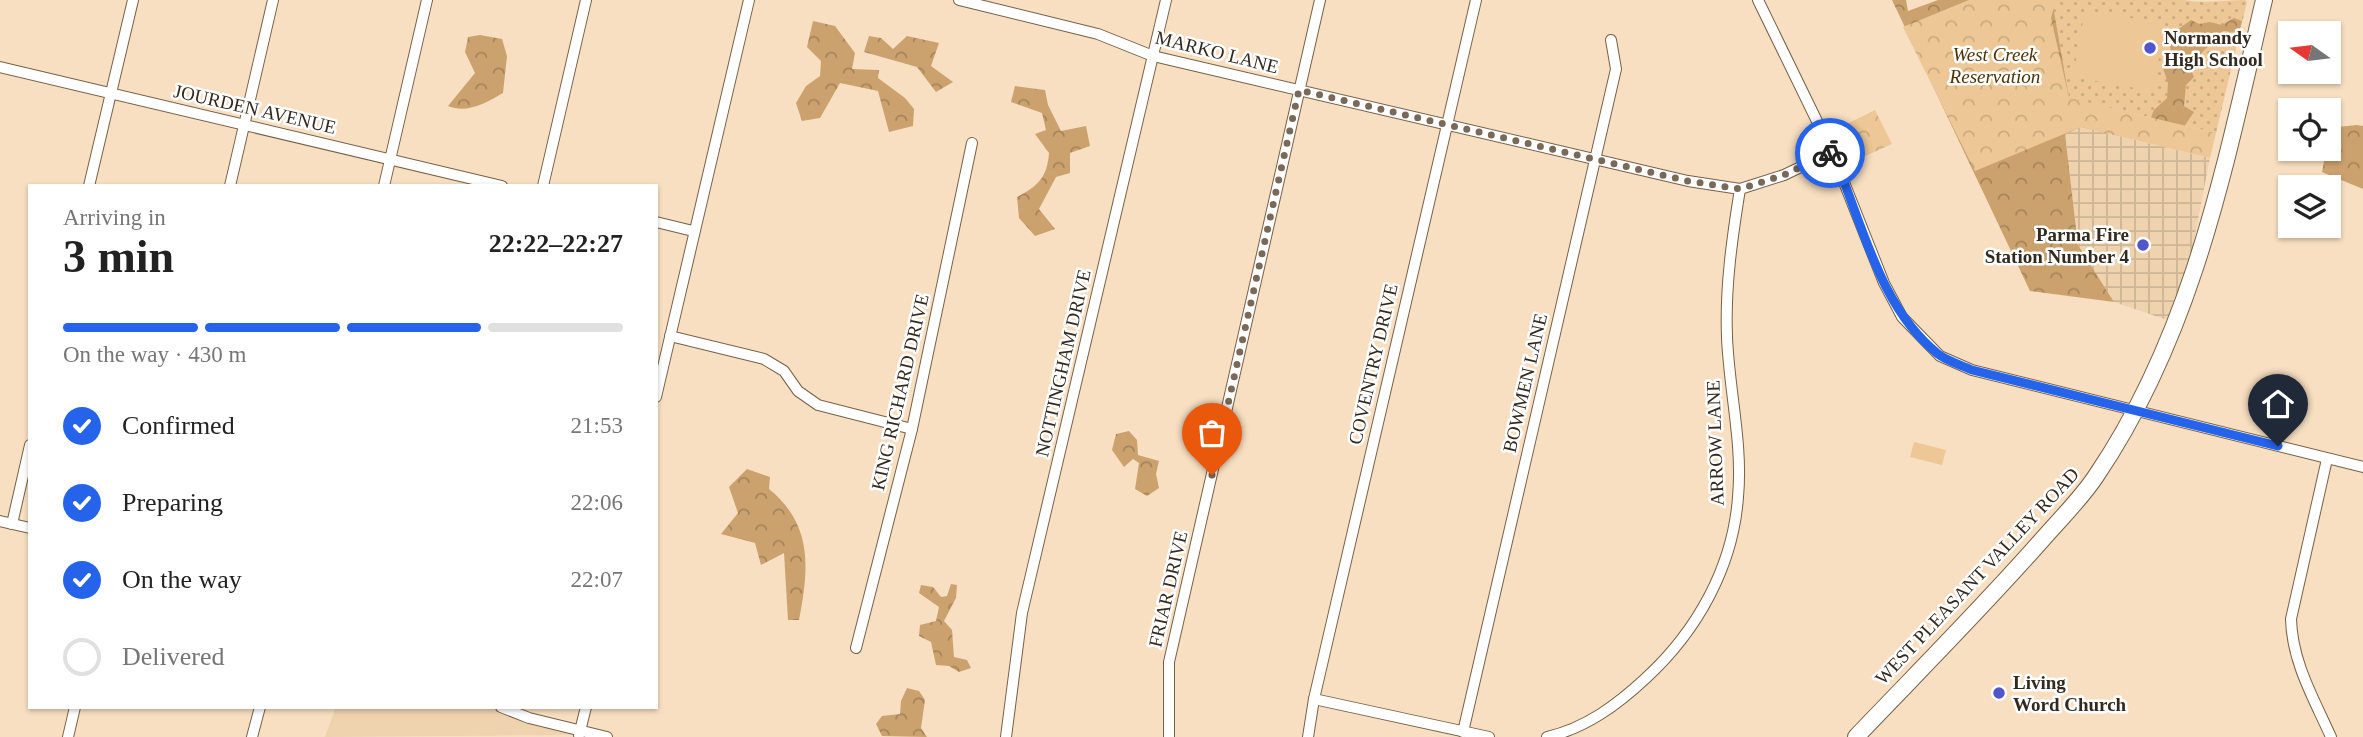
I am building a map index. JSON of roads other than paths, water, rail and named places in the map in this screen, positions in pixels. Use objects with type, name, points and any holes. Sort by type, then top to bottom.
[{"type":"main road","name":"WEST PLEASANT VALLEY ROAD","points":[[1856,737],[2018,567],[2095,479],[2137,411],[2164,357],[2199,263],[2264,0]]},
{"type":"street","points":[[89,184],[133,0]]},
{"type":"street","points":[[230,184],[273,0]]},
{"type":"street","points":[[384,184],[427,0]]},
{"type":"street","points":[[544,184],[586,0]]},
{"type":"street","points":[[658,388],[749,0]]},
{"type":"street","name":"MARKO LANE","points":[[959,0],[1019,9],[1098,34],[1153,56],[1688,181],[1740,189],[1784,175],[1832,152]]},
{"type":"street","name":"NOTTINGHAM DRIVE","points":[[1006,737],[1022,613],[1166,0]]},
{"type":"street","name":"FRIAR DRIVE","points":[[1168,737],[1169,662],[1320,0]]},
{"type":"street","name":"COVENTRY DRIVE","points":[[1308,737],[1314,699],[1476,0]]},
{"type":"street","points":[[1758,0],[1832,152],[1884,282],[1902,317],[1940,356],[1972,370],[2363,467]]},
{"type":"street","name":"BOWMEN LANE","points":[[1464,732],[1593,159],[1616,69],[1611,40]]},
{"type":"street","name":"JOURDEN AVENUE","points":[[0,67],[494,184]]},
{"type":"street","name":"KING RICHARD DRIVE","points":[[856,648],[912,429],[972,143]]},
{"type":"street","name":"ARROW LANE","points":[[1547,737],[1567,732],[1604,713],[1668,658],[1692,629],[1718,576],[1730,542],[1738,497],[1736,423],[1727,339],[1727,288],[1740,189]]},
{"type":"street","points":[[658,222],[693,231]]},
{"type":"street","points":[[670,336],[764,359],[784,371],[798,391],[818,405],[912,429]]},
{"type":"street","points":[[28,451],[6,522],[28,528]]},
{"type":"street","points":[[2327,459],[2291,619],[2291,642],[2331,737]]},
{"type":"street","points":[[1314,699],[1489,737]]},
{"type":"street","points":[[68,737],[75,709]]},
{"type":"street","points":[[252,737],[259,709]]},
{"type":"street","points":[[507,709],[580,734],[607,737]]},
{"type":"street","points":[[580,734],[586,709]]},
{"type":"place","name":"Normandy High School","points":[[2150,48]]},
{"type":"place","name":"Parma Fire Station Number 4","points":[[2143,245]]},
{"type":"place","name":"Living Word Church","points":[[1999,693]]},
{"type":"park label","name":"West Creek Reservation","points":[[1995,65]]}]
